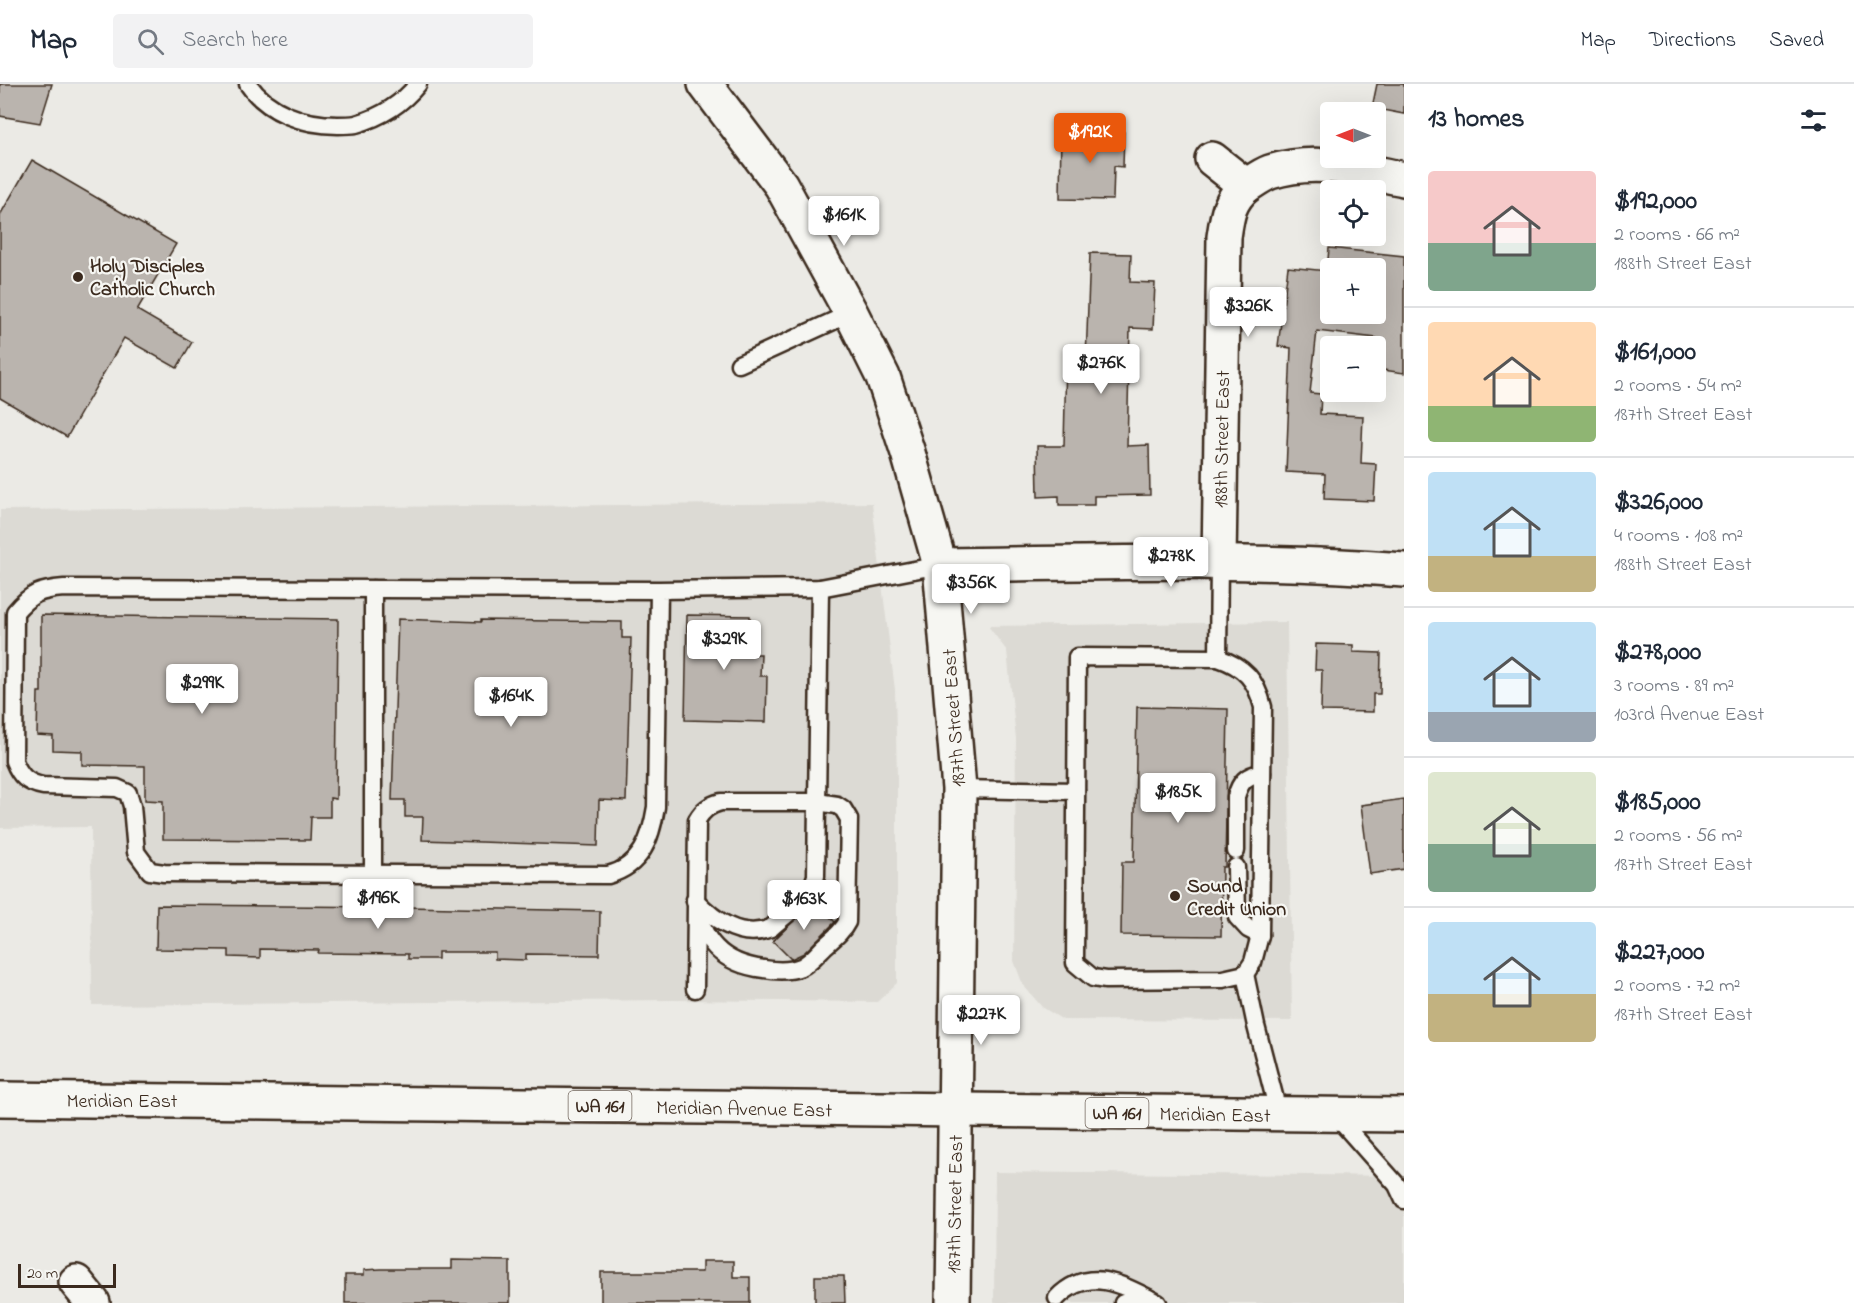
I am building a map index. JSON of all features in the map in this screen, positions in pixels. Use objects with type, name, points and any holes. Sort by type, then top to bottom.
[{"type":"street","name":"187th Street East","points":[[705,84],[781,185],[883,377],[908,453],[940,565],[959,789],[953,1303]]},
{"type":"street","points":[[1212,159],[1246,186],[1269,173],[1304,164],[1333,165],[1404,179]]},
{"type":"street","name":"188th Street East","points":[[1219,562],[1224,237],[1227,212],[1237,194],[1246,186]]},
{"type":"street","points":[[940,565],[1219,562],[1359,566],[1404,570]]},
{"type":"street","name":"Meridian East","points":[[0,1099],[245,1101]]},
{"type":"street","name":"Meridian Avenue East","points":[[245,1101],[955,1111]]},
{"type":"street","name":"Meridian East","points":[[955,1111],[1404,1115]]},
{"type":"lane","points":[[248,84],[254,93],[281,113],[316,125],[354,124],[389,111],[418,84]]},
{"type":"lane","points":[[739,364],[851,313]]},
{"type":"lane","points":[[1218,658],[1219,562]]},
{"type":"lane","points":[[658,590],[656,807],[653,828],[647,842],[624,871],[608,875],[164,873],[150,871],[136,852],[132,806],[128,793],[117,788],[32,784],[19,774],[14,761],[15,612],[26,599],[43,590],[64,588],[658,590],[820,588],[940,565]]},
{"type":"lane","points":[[695,900],[709,915],[721,923],[737,930],[753,932],[771,928],[809,894],[813,886],[816,876],[820,588]]},
{"type":"lane","points":[[373,589],[374,874]]},
{"type":"lane","points":[[1077,657],[1218,658],[1233,663],[1253,681],[1263,707],[1262,773],[1260,935],[1253,962],[1245,974],[1223,979],[1106,980],[1093,978],[1075,963],[1077,657]]},
{"type":"lane","points":[[1260,935],[1248,930],[1237,917],[1236,797],[1244,779],[1252,774],[1262,773]]},
{"type":"lane","points":[[959,789],[1076,791]]},
{"type":"lane","points":[[695,900],[698,918],[705,936],[714,948],[727,957],[740,964],[758,969],[777,971],[802,967],[843,931],[847,922],[849,819],[837,805],[817,802],[720,802],[711,805],[702,813],[697,820],[695,900],[695,989]]},
{"type":"lane","points":[[1245,974],[1279,1115]]},
{"type":"lane","points":[[1336,1116],[1397,1185],[1404,1200]]},
{"type":"lane","points":[[1057,1298],[1075,1284],[1099,1281],[1124,1285],[1153,1301]]},
{"type":"lane","points":[[1123,1303],[1153,1301]]},
{"type":"shaded area","points":[[872,503],[895,690],[897,777],[897,983],[877,1002],[673,1000],[92,1005],[91,827],[0,828],[0,510]]},
{"type":"shaded area","points":[[1287,622],[1292,1021],[1063,1020],[1042,1007],[1023,985],[1014,961],[1016,739],[1007,651],[988,626]]},
{"type":"shaded area","points":[[995,1172],[1404,1176],[1404,1303],[994,1303]]},
{"type":"building","points":[[0,84],[52,84],[40,123],[0,116]]},
{"type":"building","points":[[1377,84],[1404,84],[1404,114],[1386,111],[1386,102],[1373,102]]},
{"type":"building","points":[[1061,131],[1124,132],[1123,167],[1114,166],[1113,200],[1060,199]]},
{"type":"building","name":"Holy Disciples Catholic Church","points":[[32,160],[176,244],[137,310],[192,342],[177,368],[124,338],[67,437],[0,398],[0,215]]},
{"type":"building","points":[[1329,248],[1404,256],[1404,373],[1386,370],[1386,336],[1359,336],[1317,331],[1310,393],[1320,394],[1320,414],[1363,416],[1361,463],[1376,464],[1374,501],[1324,499],[1325,474],[1286,472],[1291,348],[1278,346],[1288,267],[1320,270],[1320,324],[1386,324],[1386,258],[1328,258]]},
{"type":"building","points":[[1090,253],[1131,254],[1130,282],[1155,283],[1153,329],[1130,328],[1127,446],[1149,445],[1150,495],[1094,496],[1094,505],[1059,505],[1059,496],[1038,497],[1037,446],[1064,446],[1066,358],[1086,359]]},
{"type":"building","points":[[41,615],[338,619],[336,799],[330,798],[330,817],[311,817],[310,840],[163,839],[163,801],[145,800],[145,766],[82,765],[82,751],[53,750],[53,736],[37,735],[38,692],[41,692]]},
{"type":"building","points":[[687,615],[750,616],[750,625],[756,625],[756,654],[761,654],[760,676],[767,676],[766,722],[685,720]]},
{"type":"building","points":[[398,619],[481,622],[481,620],[622,622],[622,638],[631,638],[626,801],[599,800],[598,846],[422,840],[423,817],[405,817],[405,800],[392,800]]},
{"type":"building","points":[[1316,644],[1353,645],[1353,652],[1381,653],[1380,694],[1373,694],[1373,712],[1321,711],[1322,670],[1315,670]]},
{"type":"building","points":[[1137,707],[1228,709],[1225,867],[1222,867],[1221,936],[1121,935],[1122,862],[1134,862]]},
{"type":"building","points":[[1404,799],[1404,869],[1370,874],[1361,805]]},
{"type":"building","points":[[814,901],[835,922],[804,953],[791,959],[773,941]]},
{"type":"building","points":[[157,905],[600,911],[599,955],[526,954],[526,960],[495,959],[495,952],[438,952],[438,959],[408,959],[408,954],[318,953],[319,950],[260,949],[260,958],[229,957],[229,950],[156,949]]},
{"type":"building","points":[[452,1260],[510,1261],[510,1303],[345,1303],[345,1275],[364,1275],[364,1270],[381,1269],[452,1269]]},
{"type":"building","points":[[702,1261],[733,1261],[733,1277],[750,1277],[750,1303],[601,1303],[601,1272],[702,1272]]},
{"type":"building","points":[[815,1276],[844,1276],[845,1303],[815,1303]]},
{"type":"place","name":"Holy Disciples Catholic Church","points":[[78,277]]},
{"type":"place","name":"Sound Credit Union","points":[[1175,896]]}]
